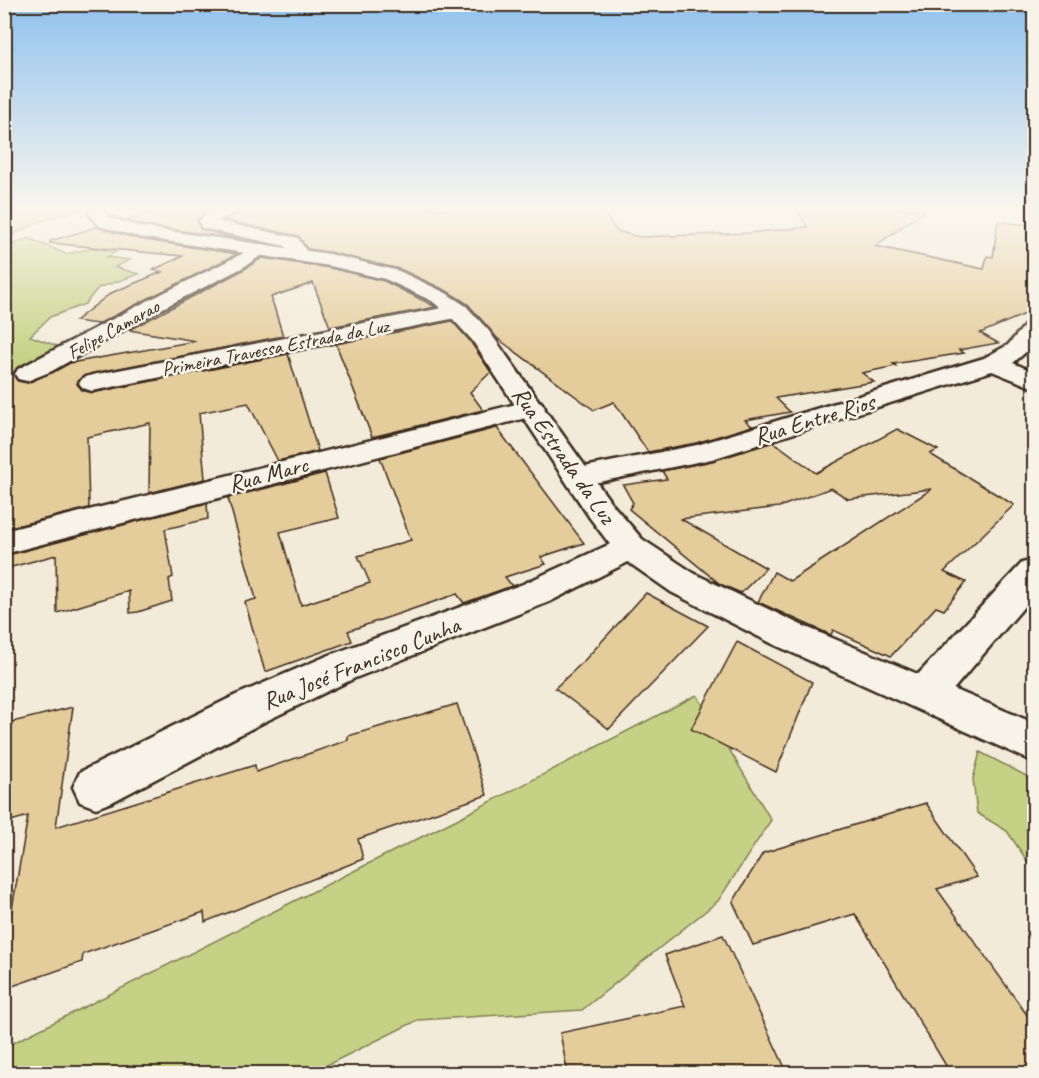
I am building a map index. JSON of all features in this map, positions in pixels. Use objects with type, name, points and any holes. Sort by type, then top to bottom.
[{"type":"street","name":"Felipe Camarao","points":[[27,374],[53,362],[153,305],[245,259]]},
{"type":"street","name":"Rua Estrada da Luz","points":[[326,259],[392,275],[439,297],[458,311],[481,336],[601,511],[630,547],[683,583],[786,633],[1035,744]]},
{"type":"street","name":"Primeira Travessa Estrada da Luz","points":[[92,383],[458,311]]},
{"type":"street","name":"Rua Entre Rios","points":[[579,477],[702,453],[993,363],[1014,354],[1025,344],[1035,329]]},
{"type":"street","points":[[993,363],[1035,381]]},
{"type":"street","name":"Rua Marc","points":[[4,543],[532,408]]},
{"type":"street","name":"Rua José Francisco Cunha","points":[[96,787],[250,708],[340,667],[536,593],[630,547]]},
{"type":"street","points":[[925,694],[1035,572]]},
{"type":"green space","points":[[4,259],[130,260],[115,267],[139,274],[98,288],[85,304],[50,317],[30,336],[68,350],[37,366],[5,373]]},
{"type":"green space","points":[[697,695],[771,820],[718,901],[582,1010],[418,1020],[311,1073],[5,1074],[5,1047]]},
{"type":"green space","points":[[980,752],[1034,780],[1034,871],[1007,831],[977,813],[973,779]]},
{"type":"building","points":[[176,259],[226,259],[98,324],[75,321],[111,293],[162,272],[153,270]]},
{"type":"building","points":[[260,259],[330,268],[384,281],[436,307],[330,327],[313,283],[271,297],[283,336],[82,376],[77,384],[82,390],[92,393],[288,354],[318,451],[278,461],[248,403],[199,413],[205,479],[149,493],[150,423],[87,437],[89,508],[4,529],[4,375],[13,374],[18,381],[28,383],[70,363],[196,341],[129,330]]},
{"type":"building","points":[[355,259],[938,259],[984,269],[986,259],[1032,259],[1032,263],[1035,263],[1035,310],[980,333],[998,343],[959,350],[964,353],[893,364],[896,366],[862,373],[874,382],[776,398],[790,412],[745,420],[752,426],[696,443],[648,452],[614,402],[594,410],[497,338],[468,304],[447,291],[400,269]]},
{"type":"building","points":[[452,321],[470,341],[491,372],[470,392],[483,410],[372,437],[336,344]]},
{"type":"building","points":[[497,428],[584,543],[541,557],[546,564],[505,577],[512,586],[464,603],[457,594],[348,631],[352,641],[265,672],[245,602],[256,599],[228,498],[325,473],[339,518],[280,532],[301,605],[370,583],[358,556],[411,540],[380,458]]},
{"type":"building","points":[[897,429],[938,450],[930,454],[1014,505],[944,572],[966,582],[944,610],[936,607],[891,656],[833,630],[831,635],[758,602],[774,572],[790,581],[932,489],[848,499],[831,488],[779,507],[681,519],[766,568],[741,593],[720,584],[629,509],[633,503],[623,485],[667,479],[662,471],[712,461],[774,442],[816,473]]},
{"type":"building","points":[[207,503],[208,519],[165,529],[173,577],[169,579],[172,601],[130,613],[129,591],[57,613],[56,555],[4,569],[4,556]]},
{"type":"building","points":[[646,593],[708,626],[609,729],[555,688],[582,663]]},
{"type":"building","points":[[737,642],[812,682],[776,772],[691,729]]},
{"type":"building","points":[[457,704],[487,795],[358,839],[363,859],[205,922],[204,912],[83,954],[82,962],[4,989],[4,955],[28,816],[4,823],[4,724],[73,707],[56,827],[255,765],[256,772],[348,740],[348,736]]},
{"type":"building","points":[[926,803],[977,877],[937,889],[1035,1026],[1035,1074],[951,1074],[855,914],[753,945],[733,902],[763,853]]},
{"type":"building","points":[[723,935],[788,1074],[568,1074],[560,1033],[685,1006],[665,955]]}]
